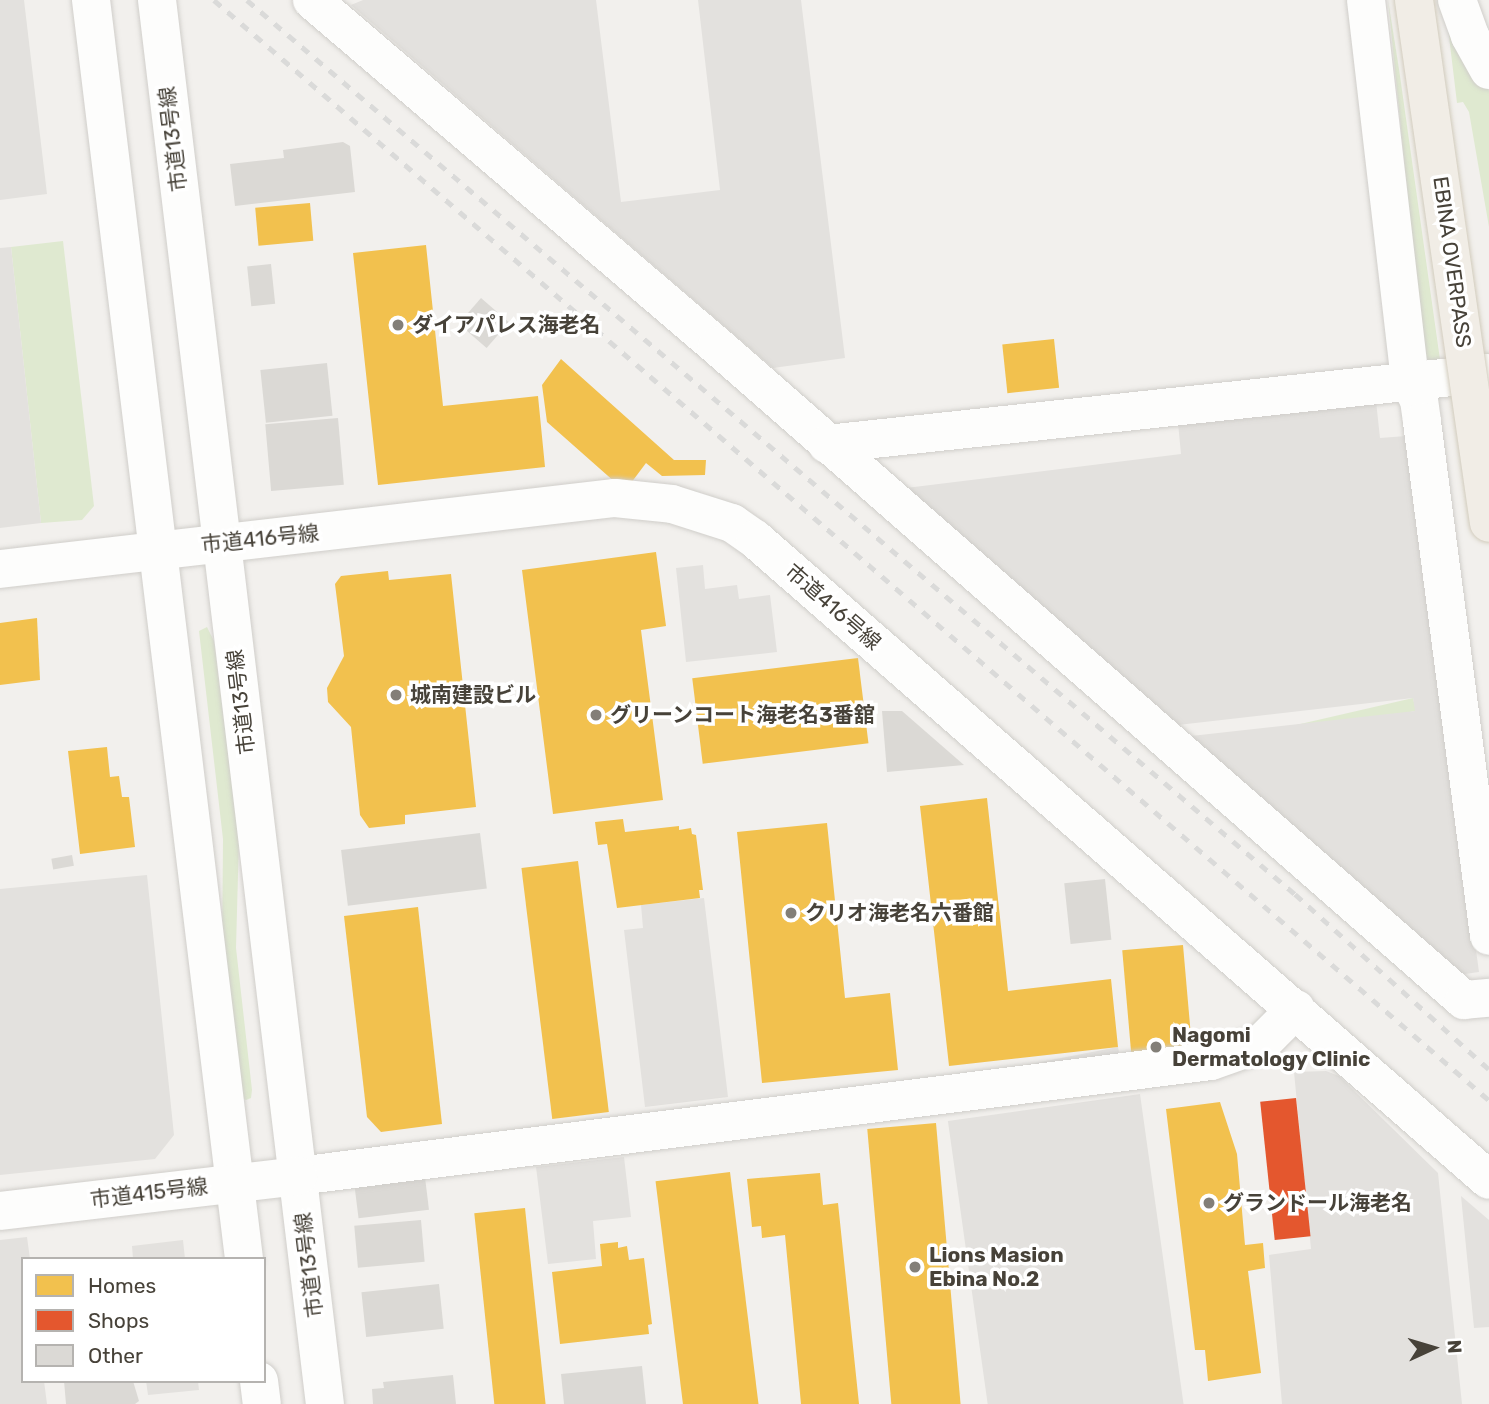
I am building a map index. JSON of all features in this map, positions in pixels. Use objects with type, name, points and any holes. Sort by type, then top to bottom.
[{"type":"main road","name":"EBINA OVERPASS","points":[[1414,0],[1489,523]]},
{"type":"street","points":[[90,0],[244,1257]]},
{"type":"street","name":"市道13号線","points":[[157,0],[325,1404]]},
{"type":"street","points":[[312,0],[827,444],[1464,1000],[1489,998]]},
{"type":"street","points":[[1366,0],[1410,383],[1419,400],[1489,936]]},
{"type":"street","points":[[1457,0],[1470,36],[1489,70]]},
{"type":"street","points":[[827,444],[1489,373]]},
{"type":"street","name":"市道416号線","points":[[0,569],[615,498],[672,504],[732,523],[755,539],[1489,1180]]},
{"type":"street","name":"市道415号線","points":[[0,1211],[1211,1061],[1262,1043],[1296,1009]]},
{"type":"street","points":[[259,1383],[262,1404]]},
{"type":"green space","points":[[1388,0],[1399,69],[1442,374],[1425,368]]},
{"type":"green space","points":[[1448,28],[1489,91],[1489,227],[1469,112],[1463,102],[1457,103]]},
{"type":"green space","points":[[63,241],[94,506],[82,520],[41,523],[11,247]]},
{"type":"green space","points":[[207,627],[214,641],[239,838],[236,948],[252,1090],[251,1098],[246,1100],[241,1098],[222,950],[223,839],[199,631]]},
{"type":"green space","points":[[1413,698],[1416,711],[1206,759],[1204,746]]},
{"type":"shaded area","points":[[0,0],[24,0],[47,194],[0,200]]},
{"type":"shaded area","points":[[363,0],[596,0],[621,202],[720,190],[698,0],[801,0],[845,358],[773,368],[351,5]]},
{"type":"shaded area","points":[[11,247],[41,523],[0,528],[0,248]]},
{"type":"shaded area","points":[[1376,401],[1380,438],[1406,436],[1479,972],[1458,975],[1182,737],[1415,711],[1413,698],[1169,726],[906,488],[1181,454],[1178,423]]},
{"type":"shaded area","points":[[703,565],[705,589],[737,585],[739,599],[770,595],[777,652],[686,662],[676,568]]},
{"type":"shaded area","points":[[147,875],[174,1135],[155,1159],[0,1175],[0,889]]},
{"type":"shaded area","points":[[704,898],[728,1097],[645,1107],[624,930],[643,928],[641,905]]},
{"type":"shaded area","points":[[1118,1047],[1121,1062],[1013,1083],[1010,1068]]},
{"type":"shaded area","points":[[1326,1071],[1339,1076],[1438,1173],[1462,1404],[1282,1404],[1269,1255],[1311,1249],[1294,1072]]},
{"type":"shaded area","points":[[1140,1094],[1184,1404],[988,1404],[948,1121]]},
{"type":"shaded area","points":[[624,1157],[631,1217],[593,1221],[596,1259],[548,1264],[536,1167]]},
{"type":"shaded area","points":[[1461,1196],[1489,1220],[1489,1327],[1474,1328]]},
{"type":"shaded area","points":[[27,1237],[30,1257],[21,1257],[21,1383],[44,1383],[47,1404],[0,1404],[0,1240]]},
{"type":"shaded area","points":[[183,1240],[185,1257],[133,1257],[132,1246]]},
{"type":"shaded area","points":[[146,1383],[198,1383],[199,1390],[148,1395]]},
{"type":"building: Homes","points":[[310,203],[313,241],[259,246],[255,208]]},
{"type":"building: Homes","name":"ダイアパレス海老名","points":[[426,245],[443,406],[538,396],[545,467],[378,485],[353,253]]},
{"type":"building: Homes","points":[[1054,339],[1059,388],[1007,393],[1002,344]]},
{"type":"building: Homes","points":[[561,359],[674,460],[706,460],[705,475],[662,476],[646,463],[625,491],[547,422],[542,385]]},
{"type":"building: Homes","name":"グリーンコート海老名3番舘","points":[[656,552],[666,626],[641,630],[663,800],[553,814],[522,570]]},
{"type":"building: Homes","name":"城南建設ビル","points":[[388,571],[389,580],[451,574],[476,807],[405,815],[405,824],[369,828],[360,815],[351,727],[328,702],[327,688],[344,656],[335,584],[341,576]]},
{"type":"building: Homes","points":[[37,618],[40,680],[0,685],[0,623]]},
{"type":"building: Homes","points":[[858,658],[868,743],[703,764],[692,678]]},
{"type":"building: Homes","points":[[107,747],[110,777],[119,776],[122,797],[129,797],[135,847],[80,854],[68,751]]},
{"type":"building: Homes","points":[[987,798],[1008,991],[1111,979],[1118,1047],[949,1066],[920,806]]},
{"type":"building: Homes","points":[[623,819],[625,832],[679,826],[679,830],[691,828],[692,834],[696,835],[703,890],[699,890],[700,898],[617,908],[607,844],[598,845],[595,822]]},
{"type":"building: Homes","name":"クリオ海老名六番館","points":[[827,823],[845,998],[890,993],[898,1070],[762,1083],[737,832]]},
{"type":"building: Homes","points":[[578,861],[609,1112],[552,1119],[521,868]]},
{"type":"building: Homes","points":[[418,907],[442,1124],[381,1132],[367,1117],[344,916]]},
{"type":"building: Homes","points":[[1183,945],[1192,1051],[1131,1056],[1122,950]]},
{"type":"building: Homes","name":"グランドール海老名","points":[[1220,1102],[1237,1154],[1245,1245],[1263,1243],[1265,1268],[1248,1271],[1261,1373],[1208,1381],[1205,1350],[1195,1350],[1166,1109]]},
{"type":"building: Homes","name":"Lions Masion Ebina No.2","points":[[936,1123],[961,1404],[891,1404],[867,1129]]},
{"type":"building: Homes","points":[[730,1172],[758,1404],[683,1404],[656,1181]]},
{"type":"building: Homes","points":[[820,1173],[823,1205],[838,1203],[859,1404],[801,1404],[785,1235],[762,1238],[761,1226],[752,1227],[747,1179]]},
{"type":"building: Homes","points":[[525,1208],[546,1404],[494,1404],[474,1213]]},
{"type":"building: Homes","points":[[618,1242],[618,1248],[627,1246],[629,1260],[644,1258],[652,1324],[648,1325],[649,1334],[560,1344],[552,1272],[602,1266],[600,1244]]},
{"type":"building: Shops","points":[[1296,1098],[1311,1236],[1275,1240],[1260,1102]]},
{"type":"building: Other","points":[[343,142],[350,146],[355,192],[235,206],[230,164],[284,158],[283,150]]},
{"type":"building: Other","points":[[271,264],[275,304],[251,306],[247,267]]},
{"type":"building: Other","points":[[481,298],[509,322],[487,348],[459,324]]},
{"type":"building: Other","points":[[327,363],[333,416],[266,423],[260,370]]},
{"type":"building: Other","points":[[338,418],[344,485],[271,491],[265,424]]},
{"type":"building: Other","points":[[882,711],[902,711],[964,765],[887,772]]},
{"type":"building: Other","points":[[480,833],[487,889],[348,906],[341,850]]},
{"type":"building: Other","points":[[72,855],[74,866],[53,869],[51,859]]},
{"type":"building: Other","points":[[1105,879],[1111,940],[1071,944],[1064,883]]},
{"type":"building: Other","points":[[424,1169],[429,1210],[359,1218],[354,1178]]},
{"type":"building: Other","points":[[421,1220],[425,1262],[358,1268],[354,1226]]},
{"type":"building: Other","points":[[439,1284],[444,1329],[366,1337],[361,1292]]},
{"type":"building: Other","points":[[642,1366],[646,1404],[564,1404],[561,1374]]},
{"type":"building: Other","points":[[453,1375],[456,1404],[373,1404],[372,1389],[384,1388],[383,1382]]},
{"type":"building: Other","points":[[64,1383],[134,1383],[139,1401],[135,1404],[66,1404]]},
{"type":"railway","points":[[214,0],[1489,1100]]},
{"type":"railway","points":[[247,0],[1295,894],[1489,1069]]},
{"type":"place","name":"ダイアパレス海老名","points":[[398,325]]},
{"type":"place","name":"城南建設ビル","points":[[396,695]]},
{"type":"place","name":"グリーンコート海老名3番舘","points":[[596,715]]},
{"type":"place","name":"クリオ海老名六番館","points":[[791,913]]},
{"type":"place","name":"Nagomi Dermatology Clinic","points":[[1156,1047]]},
{"type":"place","name":"グランドール海老名","points":[[1209,1203]]},
{"type":"place","name":"Lions Masion Ebina No.2","points":[[915,1267]]}]
